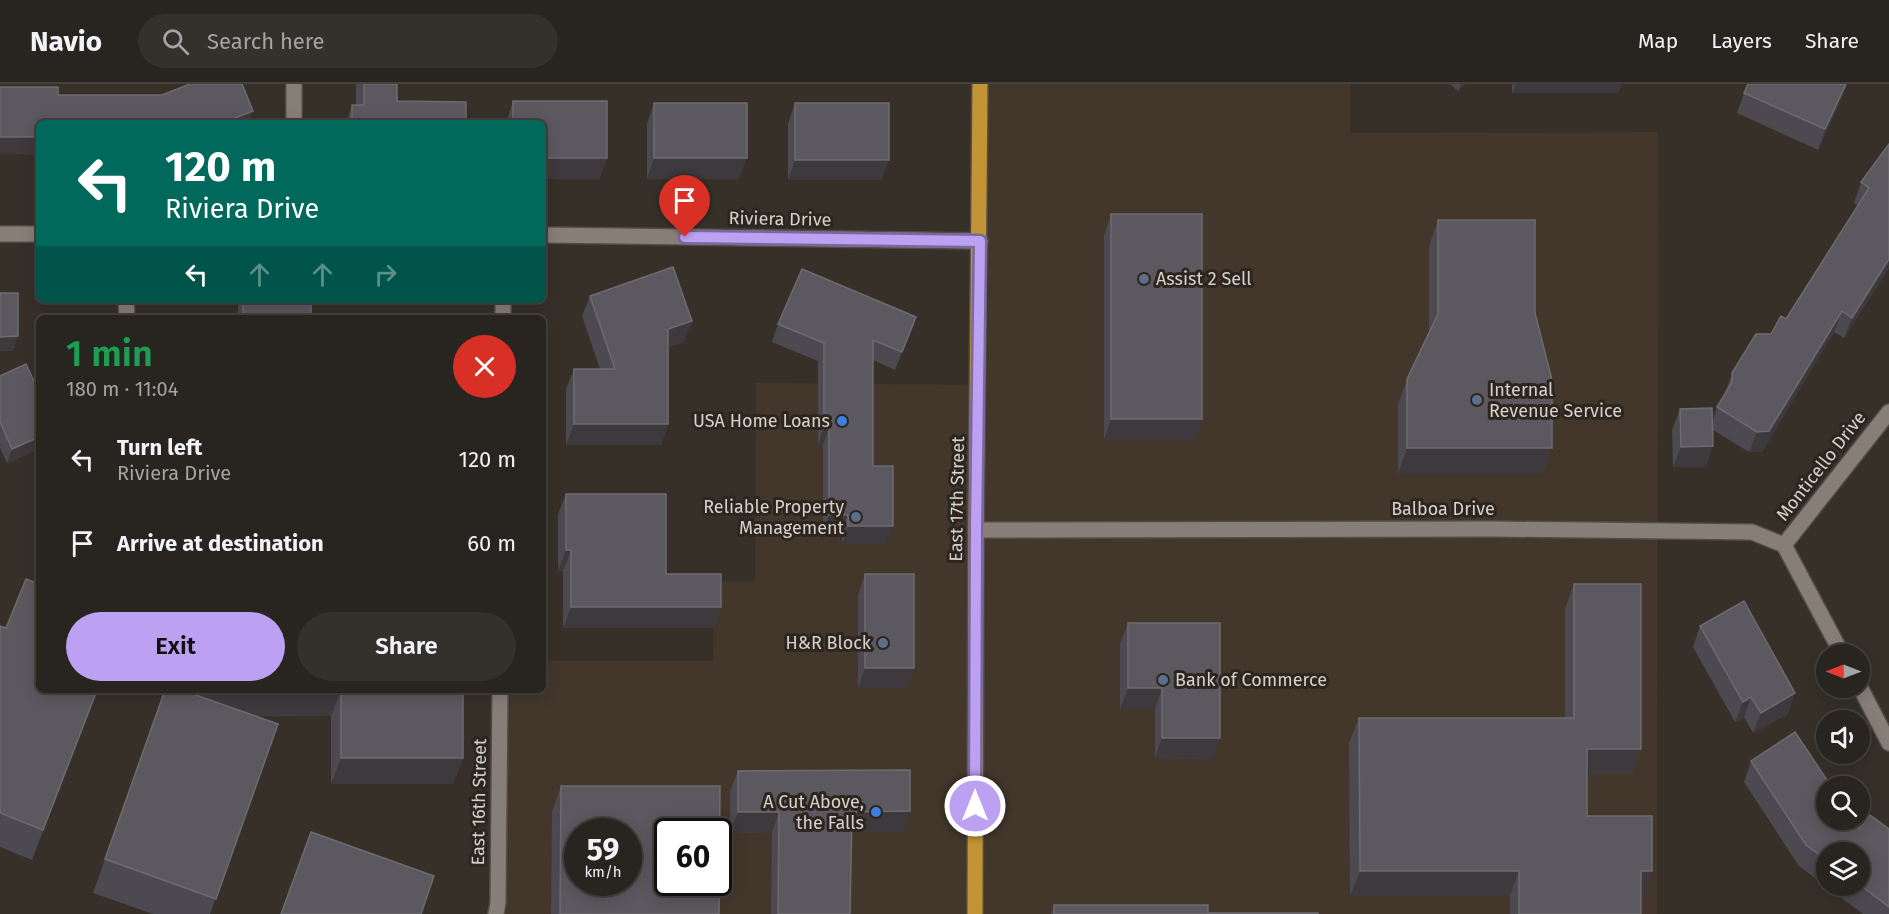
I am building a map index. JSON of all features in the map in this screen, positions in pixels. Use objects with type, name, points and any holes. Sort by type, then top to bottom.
[{"type":"main road","name":"East 17th Street","points":[[975,914],[980,84]]},
{"type":"street","points":[[294,84],[294,120]]},
{"type":"street","points":[[0,234],[36,234]]},
{"type":"street","name":"Riviera Drive","points":[[546,235],[980,241]]},
{"type":"street","name":"Monticello Drive","points":[[1784,545],[1889,412]]},
{"type":"street","name":"Balboa Drive","points":[[976,530],[1605,529],[1752,532],[1784,545]]},
{"type":"street","points":[[1784,545],[1837,644]]},
{"type":"street","name":"East 16th Street","points":[[496,914],[500,693]]},
{"type":"street","points":[[1866,698],[1889,743]]},
{"type":"shaded area","points":[[980,84],[1350,84],[1350,133],[1658,132],[1657,914],[496,914],[500,693],[546,693],[546,661],[713,661],[714,582],[755,582],[756,383],[978,385]]},
{"type":"building","points":[[190,84],[242,84],[253,111],[230,120],[36,120],[36,137],[0,137],[0,87],[58,87],[58,95],[162,95]]},
{"type":"building","points":[[364,84],[397,84],[397,101],[466,102],[466,120],[352,120],[352,105],[364,105]]},
{"type":"building","points":[[1748,84],[1846,84],[1825,129],[1744,93]]},
{"type":"building","points":[[513,101],[607,101],[607,158],[546,158],[546,120],[513,120]]},
{"type":"building","points":[[654,103],[747,103],[747,158],[654,158]]},
{"type":"building","points":[[795,103],[889,103],[889,160],[795,160]]},
{"type":"building","points":[[1889,144],[1889,259],[1852,318],[1842,311],[1769,431],[1757,432],[1717,407],[1732,382],[1732,373],[1756,334],[1771,334],[1781,316],[1786,319],[1869,188],[1861,182]]},
{"type":"building","points":[[1111,214],[1202,214],[1202,419],[1111,419]]},
{"type":"building","points":[[1438,220],[1535,220],[1535,313],[1552,380],[1552,448],[1407,448],[1407,379],[1438,314]]},
{"type":"building","points":[[673,267],[692,321],[668,329],[668,424],[574,424],[574,369],[615,369],[590,296]]},
{"type":"building","points":[[802,269],[916,317],[902,352],[873,340],[873,466],[893,466],[893,526],[848,526],[848,515],[829,515],[829,427],[824,427],[824,343],[778,324]]},
{"type":"building","points":[[0,293],[18,293],[18,336],[0,337]]},
{"type":"building","points":[[243,303],[311,303],[311,315],[243,315]]},
{"type":"building","points":[[26,364],[36,386],[36,438],[12,449],[0,422],[0,376]]},
{"type":"building","points":[[1712,408],[1713,446],[1681,447],[1680,409]]},
{"type":"building","points":[[566,494],[666,494],[666,574],[721,574],[721,607],[571,607],[571,550],[566,550]]},
{"type":"building","points":[[865,574],[914,574],[914,668],[865,668]]},
{"type":"building","points":[[26,579],[36,583],[36,693],[96,693],[43,830],[0,813],[0,626],[6,628]]},
{"type":"building","points":[[1574,584],[1641,584],[1641,749],[1587,749],[1587,816],[1652,816],[1652,871],[1641,871],[1641,914],[1519,914],[1519,871],[1360,871],[1359,718],[1574,718]]},
{"type":"building","points":[[1744,601],[1795,693],[1761,713],[1751,697],[1743,702],[1700,626]]},
{"type":"building","points":[[1128,623],[1220,623],[1220,738],[1162,738],[1162,688],[1128,688]]},
{"type":"building","points":[[164,693],[190,693],[278,724],[216,899],[105,859]]},
{"type":"building","points":[[341,693],[463,693],[463,758],[341,758]]},
{"type":"building","points":[[1795,732],[1824,776],[1816,776],[1816,830],[1870,830],[1870,815],[1889,829],[1889,907],[1870,893],[1870,842],[1816,842],[1816,852],[1806,845],[1751,761]]},
{"type":"building","points":[[910,770],[910,811],[852,812],[850,914],[778,914],[779,812],[738,812],[738,771]]},
{"type":"building","points":[[561,786],[720,786],[720,818],[654,818],[654,896],[719,896],[719,914],[560,914]]},
{"type":"building","points":[[311,832],[434,876],[421,914],[281,914]]},
{"type":"building","points":[[1054,905],[1208,905],[1208,913],[1318,914],[1054,914]]},
{"type":"place","name":"Assist 2 Sell","points":[[1144,279]]},
{"type":"place","name":"Internal Revenue Service","points":[[1477,400]]},
{"type":"place","name":"USA Home Loans","points":[[842,421]]},
{"type":"place","name":"Reliable Property Management","points":[[856,517]]},
{"type":"place","name":"H&R Block","points":[[883,643]]},
{"type":"place","name":"Bank of Commerce","points":[[1163,680]]},
{"type":"place","name":"A Cut Above, the Falls","points":[[876,812]]},
{"type":"route","points":[[685,237],[980,241],[975,806]]}]
